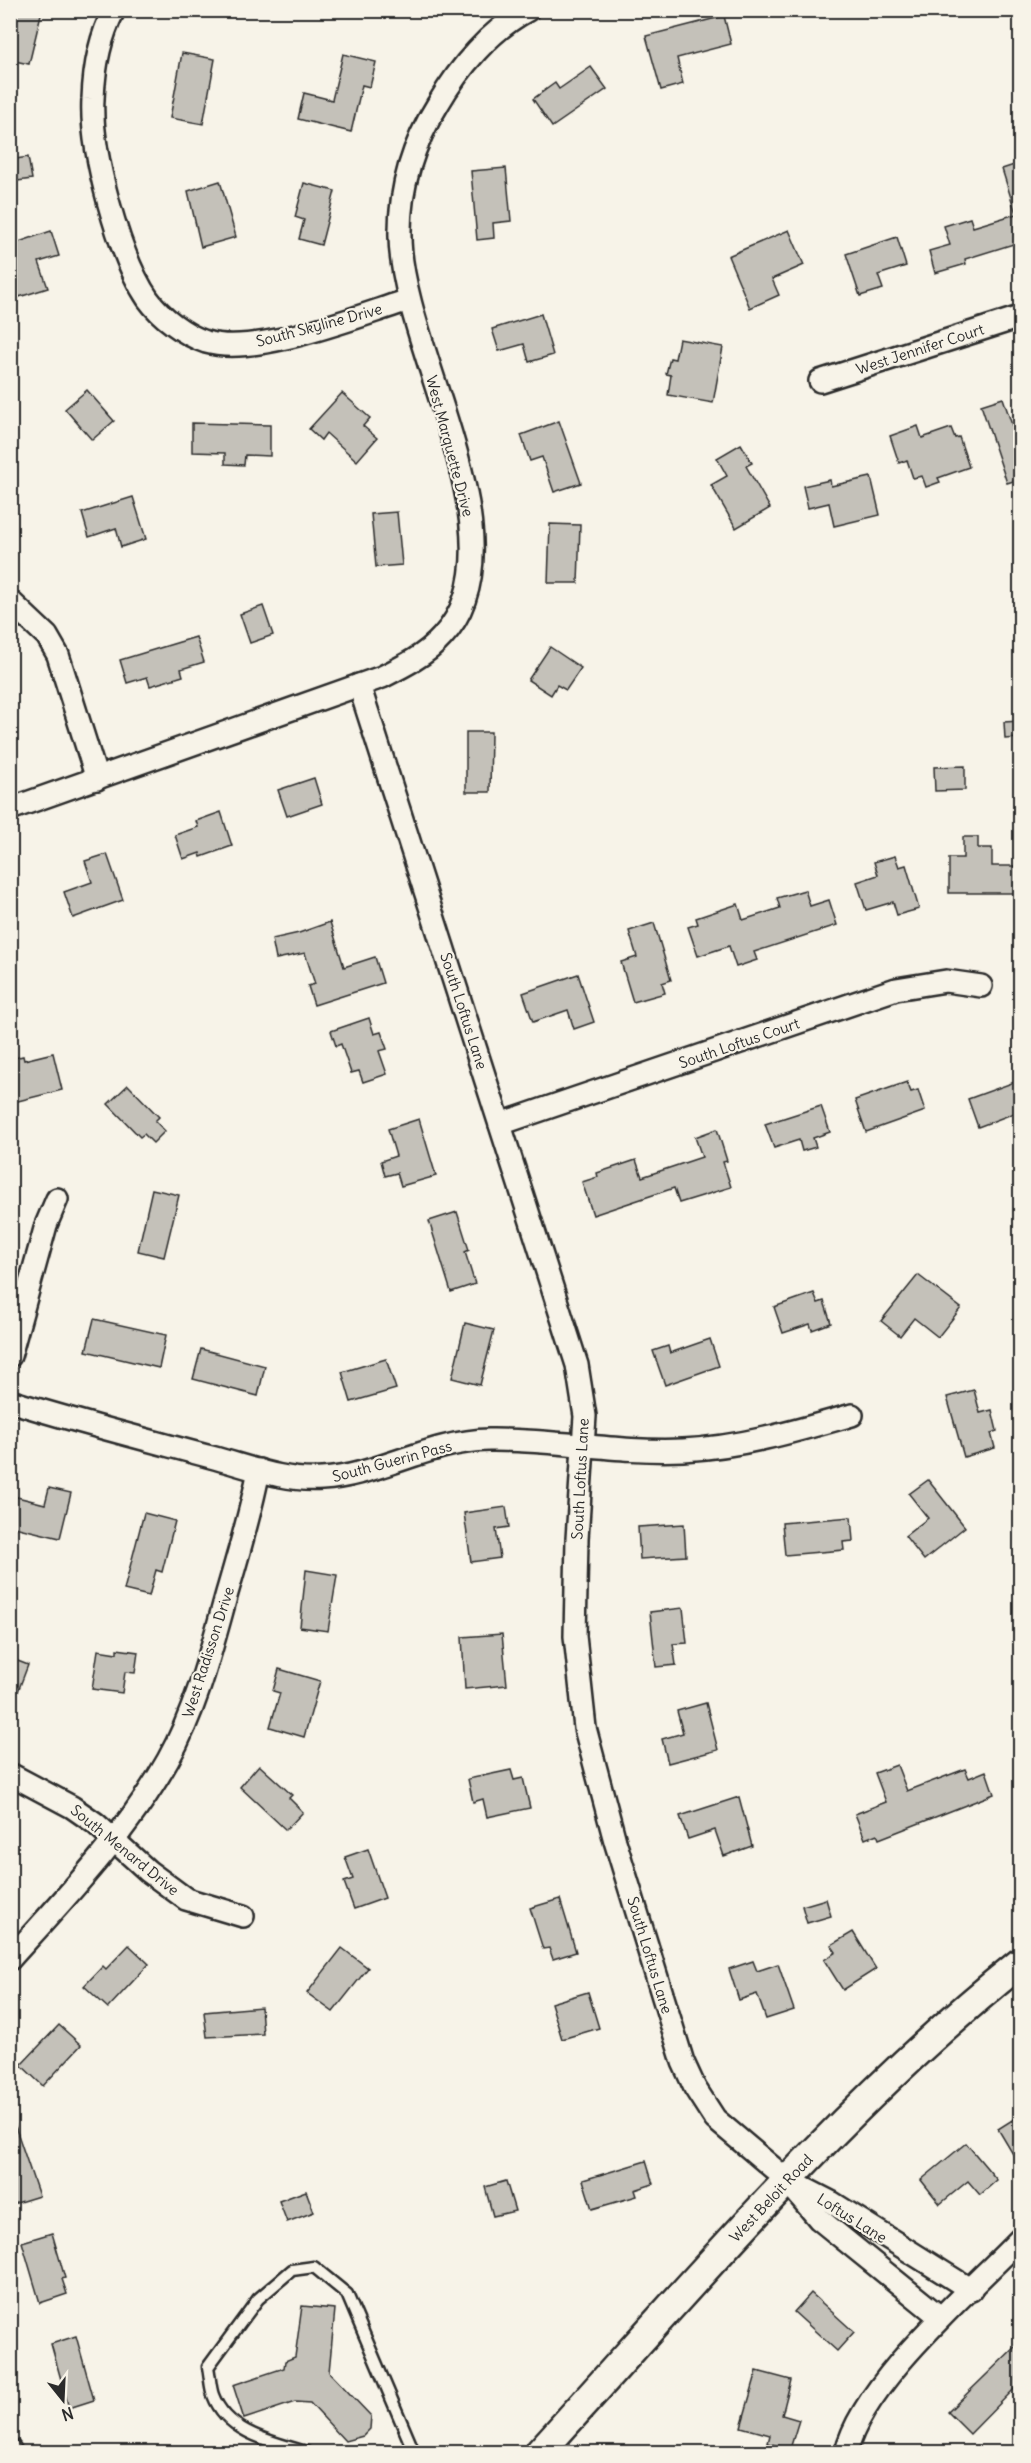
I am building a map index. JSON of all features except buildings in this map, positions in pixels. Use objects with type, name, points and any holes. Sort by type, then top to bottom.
[{"type":"main road","name":"West Beloit Road","points":[[540,2452],[786,2179],[906,2059],[1020,1962]]},
{"type":"street","name":"South Skyline Drive","points":[[114,10],[96,62],[93,91],[99,161],[114,216],[131,264],[148,299],[171,322],[179,329],[206,342],[233,346],[316,329],[409,300]]},
{"type":"street","name":"West Marquette Drive","points":[[10,809],[359,685],[414,661],[443,636],[458,613],[472,577],[474,547],[470,508],[409,300],[400,237],[402,202],[408,168],[426,122],[450,83],[479,48],[528,10]]},
{"type":"street","name":"West Jennifer Court","points":[[820,381],[1020,317]]},
{"type":"street","points":[[10,601],[47,636],[58,655],[97,779]]},
{"type":"street","name":"South Loftus Lane","points":[[359,685],[577,1365],[585,1416],[577,1539],[575,1636],[585,1728],[597,1780],[684,2062],[695,2088],[715,2120],[786,2179]]},
{"type":"street","name":"South Loftus Court","points":[[500,1124],[896,989],[946,981],[981,986]]},
{"type":"street","points":[[10,1356],[36,1270],[46,1225],[57,1199]]},
{"type":"street","name":"South Guerin Pass","points":[[10,1401],[259,1470],[303,1479],[323,1479],[450,1444],[487,1440],[681,1450],[728,1447],[852,1415]]},
{"type":"street","name":"West Radisson Drive","points":[[10,1959],[113,1838],[148,1792],[189,1718],[243,1544],[259,1470]]},
{"type":"street","name":"South Menard Drive","points":[[10,1774],[72,1807],[113,1838],[148,1871],[186,1899],[243,1916]]},
{"type":"street","name":"Loftus Lane","points":[[786,2179],[831,2202],[971,2290]]},
{"type":"street","name":"Loftus Lane","points":[[786,2179],[819,2219],[940,2317]]},
{"type":"street","points":[[846,2452],[866,2409],[940,2317],[971,2290],[1020,2240]]},
{"type":"lane","points":[[306,2452],[261,2439],[232,2422],[213,2396],[208,2367],[258,2299],[292,2270],[314,2267],[347,2294],[414,2452]]}]
